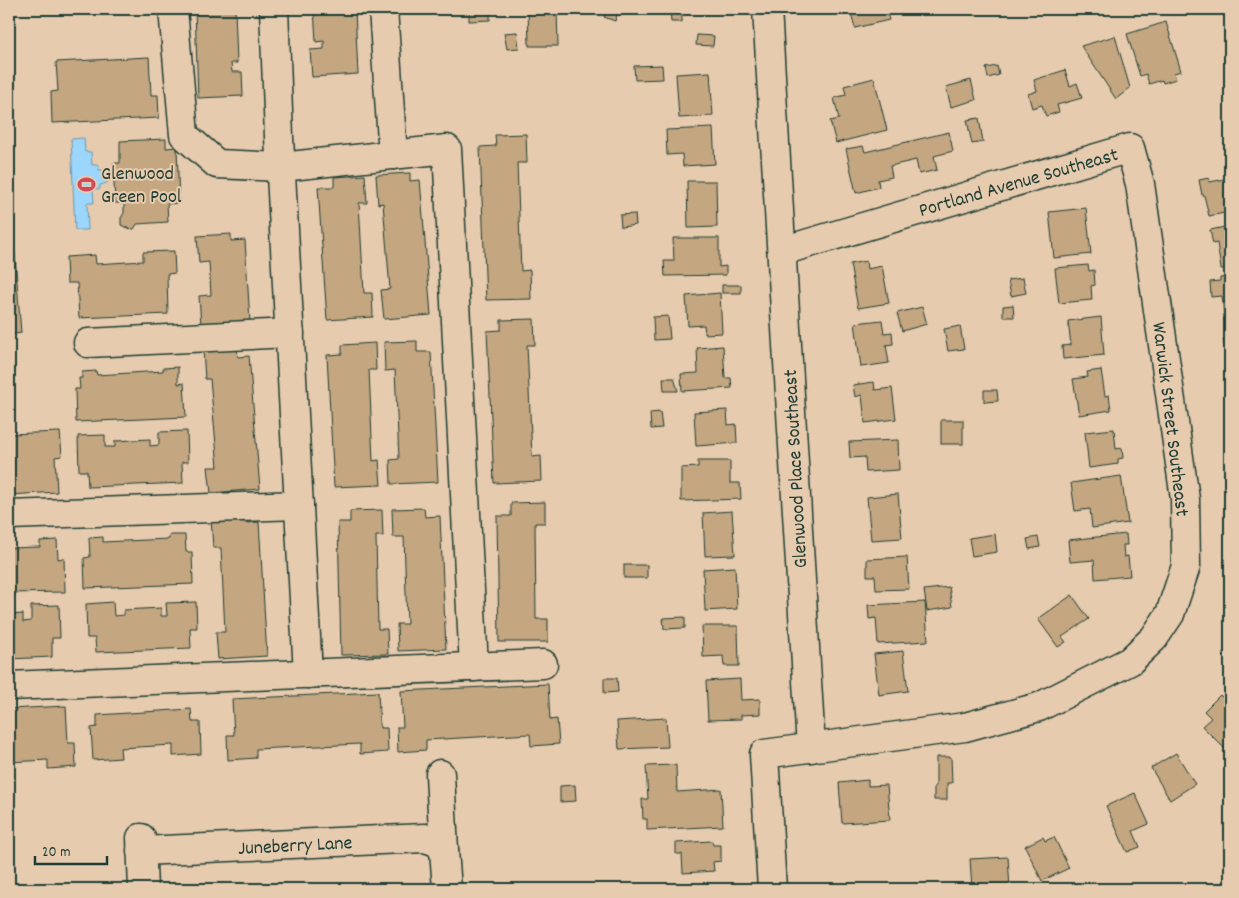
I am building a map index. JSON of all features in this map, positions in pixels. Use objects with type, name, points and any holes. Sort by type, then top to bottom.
[{"type":"street","points":[[173,9],[184,135],[217,164],[281,166],[447,149],[474,667]]},
{"type":"street","points":[[274,9],[279,137],[308,674]]},
{"type":"street","points":[[383,9],[393,155]]},
{"type":"street","name":"Glenwood Place Southeast","points":[[767,9],[810,748]]},
{"type":"street","name":"Portland Avenue Southeast","points":[[782,251],[1130,148],[1140,184],[1153,274]]},
{"type":"street","name":"Warwick Street Southeast","points":[[810,748],[965,727],[1039,707],[1130,661],[1154,638],[1170,614],[1186,566],[1185,499],[1153,274]]},
{"type":"street","points":[[88,344],[290,333]]},
{"type":"street","points":[[9,515],[299,504]]},
{"type":"street","points":[[9,686],[543,664]]},
{"type":"street","points":[[772,889],[764,754],[810,748]]},
{"type":"street","points":[[440,774],[447,889]]},
{"type":"street","name":"Juneberry Lane","points":[[143,889],[141,844],[425,838],[437,842],[444,850]]},
{"type":"water","name":"Glenwood Green Pool","points":[[84,138],[85,152],[91,152],[92,165],[98,165],[99,170],[106,171],[110,178],[107,183],[100,185],[100,189],[93,189],[94,203],[87,203],[88,230],[75,230],[71,139]]},
{"type":"building","points":[[52,9],[127,9],[52,12]]},
{"type":"building","points":[[195,9],[235,9],[237,63],[231,63],[232,72],[242,72],[243,96],[198,98]]},
{"type":"building","points":[[314,9],[355,9],[358,74],[312,77],[310,50],[324,49],[324,41],[316,42]]},
{"type":"building","points":[[469,9],[490,9],[490,20],[469,21]]},
{"type":"building","points":[[528,9],[557,9],[558,46],[529,46]]},
{"type":"building","points":[[607,9],[619,9],[615,21],[604,17]]},
{"type":"building","points":[[670,9],[682,9],[682,22],[671,22]]},
{"type":"building","points":[[850,9],[886,9],[889,20],[855,28]]},
{"type":"building","points":[[1166,22],[1181,71],[1174,73],[1176,79],[1163,83],[1162,80],[1149,84],[1146,74],[1140,76],[1127,34]]},
{"type":"building","points":[[517,32],[519,48],[507,49],[504,33]]},
{"type":"building","points":[[697,35],[714,36],[713,46],[696,45]]},
{"type":"building","points":[[1115,36],[1130,88],[1116,99],[1081,46]]},
{"type":"building","points":[[149,57],[151,95],[158,95],[159,118],[52,123],[51,92],[58,91],[56,62]]},
{"type":"building","points":[[662,65],[663,79],[635,80],[634,66]]},
{"type":"building","points":[[997,66],[999,75],[988,78],[986,68]]},
{"type":"building","points":[[1065,70],[1070,86],[1077,83],[1082,98],[1057,105],[1059,112],[1046,116],[1042,105],[1032,108],[1028,94],[1037,91],[1034,80]]},
{"type":"building","points":[[710,72],[713,116],[679,118],[676,74]]},
{"type":"building","points":[[874,78],[887,130],[836,143],[830,121],[839,119],[834,98],[846,95],[844,86]]},
{"type":"building","points":[[971,80],[976,100],[951,107],[946,87]]},
{"type":"building","points":[[9,92],[12,156],[9,158]]},
{"type":"building","points":[[979,118],[983,142],[972,144],[967,120]]},
{"type":"building","points":[[713,128],[715,164],[683,166],[682,154],[667,155],[666,130]]},
{"type":"building","points":[[949,132],[953,151],[934,156],[937,170],[919,174],[916,160],[890,166],[892,177],[878,180],[879,187],[856,193],[846,149],[863,146],[865,152]]},
{"type":"building","points":[[526,134],[527,163],[517,163],[521,271],[530,270],[531,299],[486,300],[480,147],[496,146],[495,135]]},
{"type":"building","points":[[166,139],[166,148],[177,147],[179,203],[167,204],[168,222],[137,224],[134,229],[127,228],[121,225],[124,203],[115,203],[113,163],[120,163],[120,141]]},
{"type":"building","points":[[410,173],[410,181],[420,180],[431,315],[384,319],[381,290],[390,289],[383,203],[378,204],[376,175]]},
{"type":"building","points":[[365,175],[367,203],[359,203],[364,293],[372,293],[373,317],[327,320],[318,187],[334,187],[334,177]]},
{"type":"building","points":[[1209,178],[1210,182],[1230,178],[1230,212],[1209,216],[1199,180]]},
{"type":"building","points":[[687,181],[716,181],[717,227],[688,228]]},
{"type":"building","points":[[1086,208],[1091,254],[1054,258],[1049,212]]},
{"type":"building","points":[[635,214],[636,225],[621,227],[620,215]]},
{"type":"building","points":[[1230,226],[1230,268],[1221,269],[1217,243],[1213,244],[1210,230]]},
{"type":"building","points":[[9,230],[13,230],[21,333],[9,335]]},
{"type":"building","points":[[231,234],[231,241],[245,240],[250,322],[201,325],[199,296],[211,295],[209,262],[199,263],[197,236]]},
{"type":"building","points":[[673,238],[719,238],[719,267],[726,266],[726,275],[665,276],[664,261],[674,261]]},
{"type":"building","points":[[174,251],[175,273],[167,274],[168,314],[79,318],[77,283],[67,283],[66,257],[95,255],[96,264],[143,261],[143,252]]},
{"type":"building","points":[[866,261],[867,269],[882,266],[889,303],[858,308],[850,264]]},
{"type":"building","points":[[1088,265],[1089,271],[1094,270],[1095,285],[1091,286],[1092,300],[1059,303],[1055,268]]},
{"type":"building","points":[[1230,277],[1230,324],[1225,324],[1222,296],[1211,297],[1210,282]]},
{"type":"building","points":[[1023,278],[1026,293],[1011,296],[1008,280]]},
{"type":"building","points":[[722,285],[741,285],[741,293],[722,293]]},
{"type":"building","points":[[720,293],[722,333],[705,334],[704,325],[688,326],[686,296]]},
{"type":"building","points":[[1013,305],[1014,317],[1003,317],[1003,306]]},
{"type":"building","points":[[922,307],[927,324],[902,331],[897,313]]},
{"type":"building","points":[[668,316],[670,339],[654,340],[653,317]]},
{"type":"building","points":[[1101,317],[1104,355],[1063,359],[1062,346],[1071,345],[1068,321]]},
{"type":"building","points":[[534,319],[535,345],[527,345],[532,457],[541,456],[542,481],[494,483],[487,331],[501,330],[501,320]]},
{"type":"building","points":[[882,320],[884,333],[892,332],[893,344],[886,345],[889,363],[861,367],[855,323]]},
{"type":"building","points":[[960,326],[964,349],[948,351],[944,329]]},
{"type":"building","points":[[1228,333],[1230,333],[1230,353],[1226,354],[1223,339],[1228,339]]},
{"type":"building","points":[[417,341],[417,352],[431,352],[438,482],[391,484],[390,460],[399,459],[395,370],[385,371],[384,342]]},
{"type":"building","points":[[375,343],[376,370],[369,370],[373,461],[379,460],[381,485],[334,487],[327,355],[342,354],[342,345]]},
{"type":"building","points":[[723,346],[725,378],[731,378],[732,388],[682,391],[681,374],[698,373],[697,348]]},
{"type":"building","points":[[237,347],[238,357],[249,356],[260,489],[211,493],[208,467],[218,467],[210,379],[205,379],[203,350]]},
{"type":"building","points":[[178,367],[178,384],[184,383],[186,417],[76,422],[75,389],[80,389],[79,378],[82,378],[82,372],[96,371],[97,375],[163,371],[163,368]]},
{"type":"building","points":[[1101,370],[1105,396],[1109,395],[1111,410],[1079,415],[1073,379],[1088,377],[1087,372]]},
{"type":"building","points":[[663,378],[674,378],[678,391],[664,391]]},
{"type":"building","points":[[874,382],[875,390],[892,388],[896,419],[865,423],[862,395],[855,397],[853,385]]},
{"type":"building","points":[[984,390],[997,390],[998,401],[984,402]]},
{"type":"building","points":[[727,410],[728,425],[736,424],[737,443],[696,446],[694,412]]},
{"type":"building","points":[[660,412],[662,428],[651,429],[650,413]]},
{"type":"building","points":[[941,420],[963,420],[963,444],[941,444]]},
{"type":"building","points":[[1114,429],[1116,449],[1122,448],[1123,458],[1118,459],[1118,464],[1089,468],[1085,432]]},
{"type":"building","points":[[187,431],[188,462],[182,462],[183,483],[88,487],[87,471],[79,471],[78,436],[105,435],[105,447],[115,447],[115,441],[150,439],[150,446],[159,445],[159,432]]},
{"type":"building","points":[[60,432],[62,456],[55,457],[57,492],[9,495],[9,434]]},
{"type":"building","points":[[898,440],[899,470],[866,472],[865,457],[850,458],[849,442]]},
{"type":"building","points":[[698,461],[730,461],[730,483],[740,483],[741,499],[681,501],[681,468],[698,467]]},
{"type":"building","points":[[1121,476],[1128,523],[1092,528],[1090,509],[1075,511],[1071,483]]},
{"type":"building","points":[[898,494],[902,538],[871,540],[867,497]]},
{"type":"building","points":[[545,502],[545,523],[535,523],[536,619],[548,619],[548,642],[499,642],[497,516],[511,516],[511,503]]},
{"type":"building","points":[[424,508],[425,517],[440,516],[446,649],[398,651],[397,624],[407,624],[404,537],[393,537],[392,509]]},
{"type":"building","points":[[382,510],[383,536],[376,536],[378,629],[387,629],[388,654],[341,655],[338,522],[350,522],[350,511]]},
{"type":"building","points":[[732,511],[735,555],[705,556],[703,513]]},
{"type":"building","points":[[244,516],[245,523],[259,522],[267,656],[218,659],[216,632],[225,632],[221,548],[213,548],[211,518]]},
{"type":"building","points":[[995,534],[997,552],[972,556],[969,538]]},
{"type":"building","points":[[1126,534],[1127,545],[1123,545],[1124,557],[1128,556],[1130,576],[1095,579],[1094,560],[1070,562],[1068,540]]},
{"type":"building","points":[[169,535],[185,535],[186,552],[192,552],[193,584],[85,588],[84,558],[90,557],[89,538],[103,537],[103,542],[169,539]]},
{"type":"building","points":[[1038,537],[1040,547],[1029,549],[1027,539]]},
{"type":"building","points":[[57,540],[58,559],[64,558],[65,592],[9,593],[9,548],[40,547],[40,541]]},
{"type":"building","points":[[907,557],[909,589],[876,590],[875,576],[867,576],[867,559]]},
{"type":"building","points":[[624,565],[647,565],[647,578],[624,578]]},
{"type":"building","points":[[735,567],[737,609],[705,611],[703,569]]},
{"type":"building","points":[[949,587],[952,607],[927,611],[924,590]]},
{"type":"building","points":[[1072,595],[1089,619],[1062,637],[1066,642],[1058,647],[1038,619]]},
{"type":"building","points":[[113,602],[114,616],[124,615],[124,610],[161,608],[161,616],[167,616],[166,603],[196,602],[197,628],[190,628],[191,648],[96,652],[95,638],[87,638],[86,604]]},
{"type":"building","points":[[925,602],[928,641],[878,644],[876,618],[869,619],[868,605]]},
{"type":"building","points":[[59,605],[60,638],[52,638],[52,657],[9,659],[9,615],[23,614],[23,622],[31,621],[31,606]]},
{"type":"building","points":[[685,617],[685,628],[664,629],[663,618]]},
{"type":"building","points":[[702,626],[738,626],[739,666],[724,666],[723,656],[703,657]]},
{"type":"building","points":[[903,651],[908,691],[879,695],[874,654]]},
{"type":"building","points":[[604,678],[617,678],[618,692],[604,693]]},
{"type":"building","points":[[740,679],[741,700],[760,699],[760,714],[741,715],[741,719],[708,720],[706,681]]},
{"type":"building","points":[[548,684],[550,720],[557,719],[559,744],[531,746],[530,734],[426,740],[426,750],[398,752],[397,727],[403,727],[401,691]]},
{"type":"building","points":[[378,692],[380,728],[387,728],[388,752],[360,754],[360,744],[256,749],[256,758],[228,760],[227,735],[234,735],[232,699]]},
{"type":"building","points":[[1220,695],[1230,705],[1230,746],[1226,750],[1202,726],[1211,718],[1204,711]]},
{"type":"building","points":[[66,706],[68,743],[75,743],[76,767],[48,769],[48,760],[9,762],[9,709]]},
{"type":"building","points":[[191,709],[192,722],[200,722],[201,754],[173,756],[173,745],[120,748],[121,758],[93,760],[91,728],[97,727],[97,715]]},
{"type":"building","points":[[666,718],[668,747],[619,749],[617,721]]},
{"type":"building","points":[[1176,753],[1195,784],[1170,800],[1151,768]]},
{"type":"building","points":[[936,757],[951,757],[952,783],[947,783],[947,800],[934,800]]},
{"type":"building","points":[[676,765],[677,792],[721,789],[723,826],[647,830],[647,819],[643,819],[642,799],[648,799],[646,766]]},
{"type":"building","points":[[868,780],[868,786],[887,785],[890,820],[842,823],[839,783]]},
{"type":"building","points":[[575,785],[576,801],[560,802],[560,786]]},
{"type":"building","points":[[1135,793],[1149,824],[1133,831],[1140,847],[1127,852],[1106,806]]},
{"type":"building","points":[[1043,837],[1045,841],[1054,837],[1069,868],[1042,881],[1025,846]]},
{"type":"building","points":[[712,841],[713,845],[721,845],[721,861],[713,862],[714,871],[683,873],[682,854],[676,854],[676,843]]},
{"type":"building","points":[[1008,857],[1010,889],[972,889],[970,859]]},
{"type":"place","name":"Glenwood Green Pool","points":[[87,184]]}]
